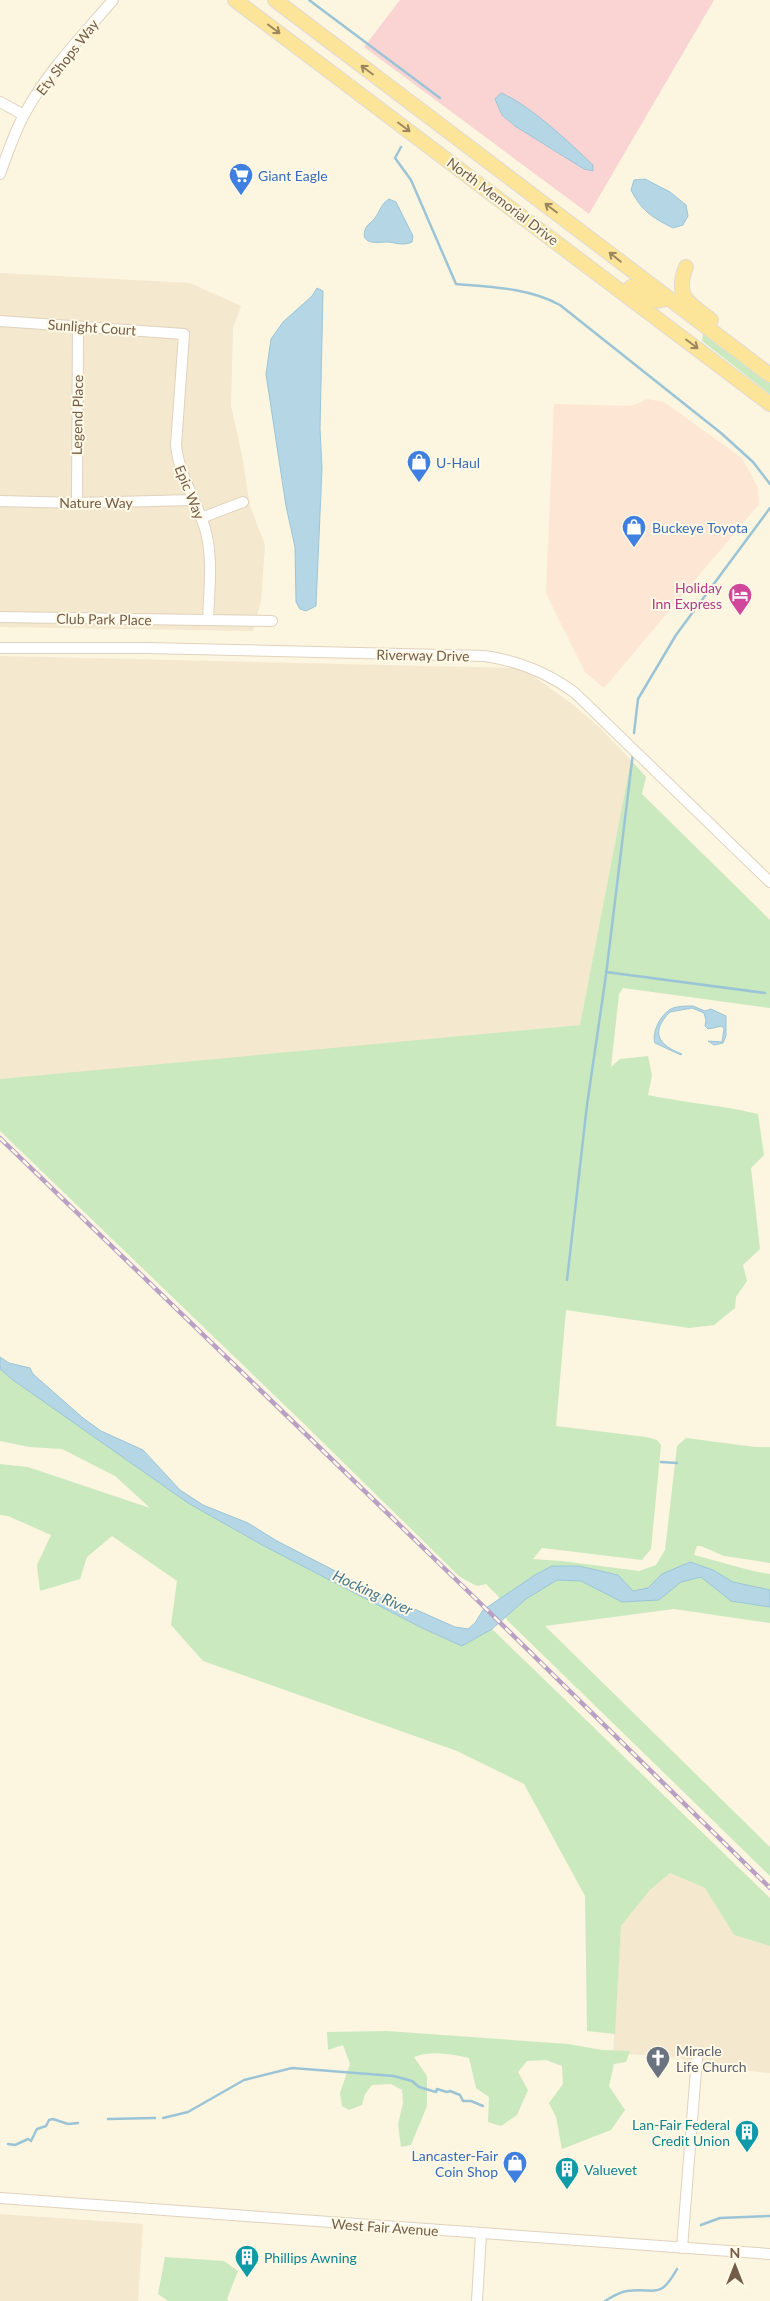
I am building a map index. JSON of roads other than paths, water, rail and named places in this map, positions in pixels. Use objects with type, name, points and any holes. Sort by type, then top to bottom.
[{"type":"main road","name":"North Memorial Drive","points":[[235,0],[770,404]]},
{"type":"main road","name":"North Memorial Drive","points":[[275,0],[770,375]]},
{"type":"main road","points":[[524,217],[542,224],[648,299],[662,300],[666,298]]},
{"type":"main road","points":[[686,267],[681,291],[688,302],[770,367]]},
{"type":"street","name":"Ety Shops Way","points":[[0,174],[24,115],[54,70],[113,0]]},
{"type":"street","points":[[0,102],[24,115]]},
{"type":"street","name":"Sunlight Court","points":[[0,321],[184,334]]},
{"type":"street","name":"Legend Place","points":[[77,503],[78,326]]},
{"type":"street","name":"Epic Way","points":[[184,334],[176,445],[177,461],[192,500],[202,518],[209,547],[208,620]]},
{"type":"street","name":"Nature Way","points":[[0,501],[77,503],[192,500]]},
{"type":"street","points":[[202,518],[243,502]]},
{"type":"street","name":"Club Park Place","points":[[0,617],[272,621]]},
{"type":"street","name":"Riverway Drive","points":[[0,648],[147,648],[485,656],[508,659],[545,673],[575,693],[766,879]]},
{"type":"street","points":[[682,2248],[697,2057]]},
{"type":"street","name":"West Fair Avenue","points":[[0,2198],[770,2254]]},
{"type":"street","points":[[477,2301],[481,2234]]},
{"type":"water","points":[[501,93],[524,106],[549,125],[593,165],[593,171],[584,169],[515,126],[502,115],[495,99]]},
{"type":"water","points":[[645,179],[670,192],[686,205],[688,216],[683,225],[673,228],[653,217],[643,208],[631,190],[634,180]]},
{"type":"water","points":[[389,199],[396,202],[413,236],[412,242],[403,244],[372,242],[365,239],[365,230],[384,203]]},
{"type":"water","points":[[317,288],[323,291],[320,429],[322,468],[316,606],[306,611],[300,609],[296,602],[295,547],[286,506],[266,374],[271,339],[283,322],[312,296]]},
{"type":"water","points":[[693,1006],[705,1011],[711,1009],[726,1016],[726,1036],[723,1043],[714,1045],[708,1041],[722,1042],[724,1029],[722,1026],[708,1029],[705,1026],[704,1013],[692,1008],[670,1012],[660,1026],[659,1032],[662,1042],[681,1055],[655,1043],[654,1039],[658,1023],[669,1010],[675,1007]]},
{"type":"water","name":"Hocking River","points":[[0,1357],[9,1363],[30,1368],[33,1374],[83,1418],[101,1431],[143,1450],[180,1490],[203,1505],[248,1523],[277,1541],[376,1592],[455,1627],[468,1629],[475,1623],[483,1610],[535,1575],[552,1566],[579,1566],[618,1575],[633,1591],[648,1588],[662,1574],[690,1562],[713,1570],[733,1582],[770,1590],[770,1607],[731,1601],[701,1577],[681,1582],[659,1600],[622,1602],[581,1581],[557,1580],[526,1599],[492,1629],[462,1646],[422,1628],[264,1546],[188,1503],[13,1380],[0,1369]]},
{"type":"waterway","points":[[309,0],[440,98]]},
{"type":"waterway","points":[[401,147],[395,158],[411,180],[456,284],[496,287],[523,292],[548,299],[560,305],[721,433],[753,462],[770,484]]},
{"type":"waterway","points":[[634,733],[638,699],[676,635],[770,508]]},
{"type":"waterway","points":[[567,1280],[587,1105],[606,975],[633,753]]},
{"type":"waterway","points":[[606,972],[765,993]]},
{"type":"waterway","points":[[661,1462],[677,1463]]},
{"type":"waterway","points":[[163,2118],[188,2112],[244,2080],[292,2068],[394,2076],[412,2081],[419,2087],[436,2092],[437,2089],[450,2091],[460,2095],[463,2101],[471,2101],[483,2106]]},
{"type":"waterway","points":[[108,2119],[155,2118]]},
{"type":"waterway","points":[[8,2144],[15,2145],[28,2139],[31,2141],[37,2129],[46,2126],[49,2120],[53,2119],[68,2124],[78,2123]]},
{"type":"waterway","points":[[701,2225],[720,2218],[770,2216]]},
{"type":"waterway","points":[[605,2301],[624,2292],[661,2289],[671,2279],[677,2269]]},
{"type":"railway","points":[[0,1138],[476,1599],[770,1888]]},
{"type":"place","name":"Giant Eagle","points":[[241,196]]},
{"type":"place","name":"U-Haul","points":[[419,483]]},
{"type":"place","name":"Buckeye Toyota","points":[[634,548]]},
{"type":"place","name":"Holiday Inn Express","points":[[740,616]]},
{"type":"place","name":"Miracle Life Church","points":[[658,2079]]},
{"type":"place","name":"Lan-Fair Federal Credit Union","points":[[747,2153]]},
{"type":"place","name":"Lancaster-Fair Coin Shop","points":[[515,2184]]},
{"type":"place","name":"Valuevet","points":[[567,2190]]},
{"type":"place","name":"Phillips Awning","points":[[247,2278]]}]
